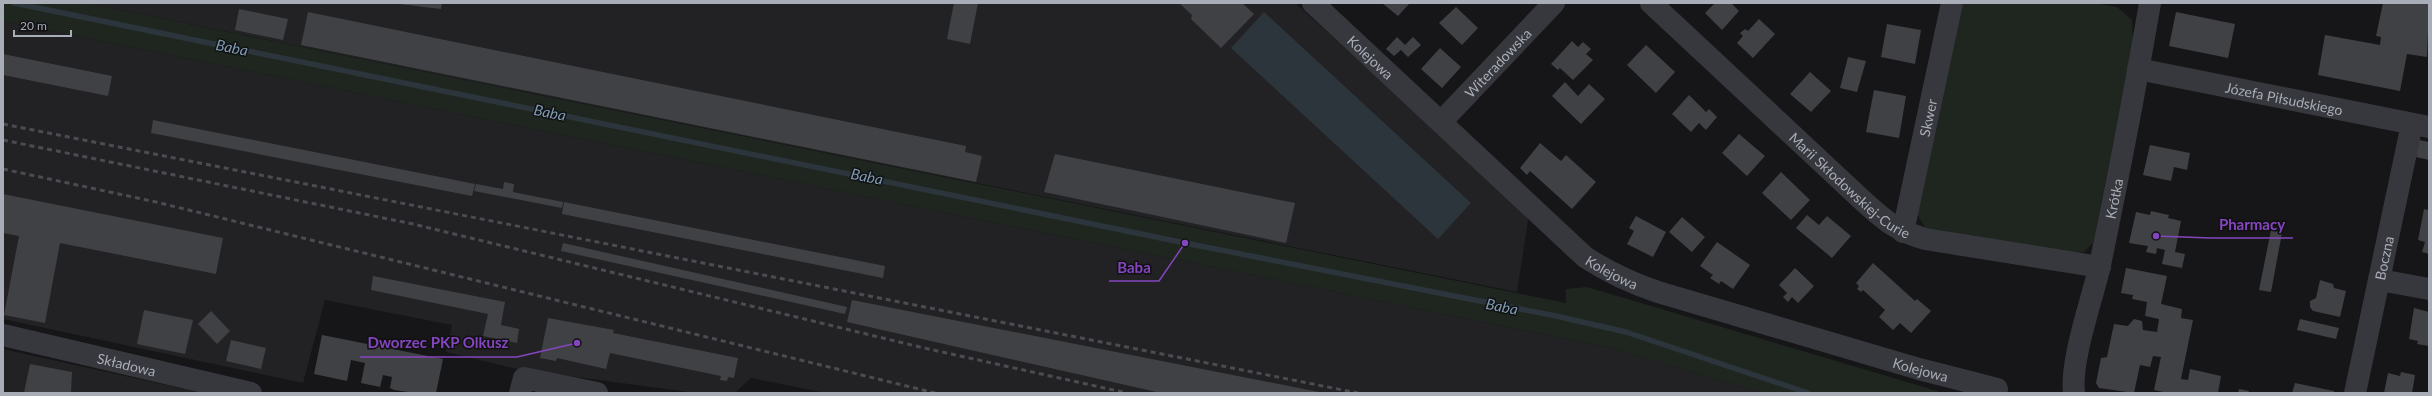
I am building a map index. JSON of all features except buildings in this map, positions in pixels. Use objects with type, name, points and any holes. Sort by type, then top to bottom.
[{"type":"street","name":"Kolejowa","points":[[1313,3],[1584,257],[1626,281],[1920,369],[1997,389]]},
{"type":"street","name":"Witeradowska","points":[[1441,122],[1554,3]]},
{"type":"street","name":"Marii Skłodowskiej-Curie","points":[[1651,3],[1865,203],[1884,220],[1903,232],[1925,239],[2006,250],[2100,267]]},
{"type":"street","name":"Skwer","points":[[1903,232],[1952,3]]},
{"type":"street","name":"Krótka","points":[[2074,393],[2074,379],[2080,346],[2100,267],[2150,3]]},
{"type":"street","name":"Józefa Piłsudskiego","points":[[2138,69],[2420,125]]},
{"type":"street","name":"Boczna","points":[[2356,393],[2380,280],[2420,125]]},
{"type":"street","points":[[2380,280],[2429,289]]},
{"type":"street","name":"Składowa","points":[[3,335],[251,393]]},
{"type":"street","points":[[520,393],[524,378],[597,393]]},
{"type":"shaded area","points":[[3,3],[85,3],[1566,303],[1566,289],[1587,287],[1944,393],[1763,393],[1612,348],[3,21]]},
{"type":"shaded area","points":[[85,3],[1295,3],[1529,214],[1517,292]]},
{"type":"shaded area","points":[[1960,3],[2094,3],[2117,7],[2132,20],[2133,44],[2093,243],[2084,252],[2064,252],[1926,229],[1917,214]]},
{"type":"shaded area","points":[[1264,12],[1471,203],[1438,239],[1231,48]]},
{"type":"shaded area","points":[[3,21],[1612,348],[1763,393],[826,393],[751,378],[735,393],[696,393],[517,369],[446,352],[452,325],[325,300],[303,383],[3,319]]},
{"type":"shaded area","points":[[3,349],[202,393],[3,393]]},
{"type":"waterway","name":"Baba","points":[[14,3],[1185,243],[1556,316],[1626,332],[1808,393]]},
{"type":"railway","points":[[3,124],[1358,393]]},
{"type":"railway","points":[[3,140],[413,224],[924,348],[1127,393]]},
{"type":"railway","points":[[3,169],[156,202],[935,393]]},
{"type":"place","name":"Pharmacy","points":[[2156,236]]},
{"type":"place","name":"Baba","points":[[1185,243]]},
{"type":"place","name":"Dworzec PKP Olkusz","points":[[577,343]]}]
